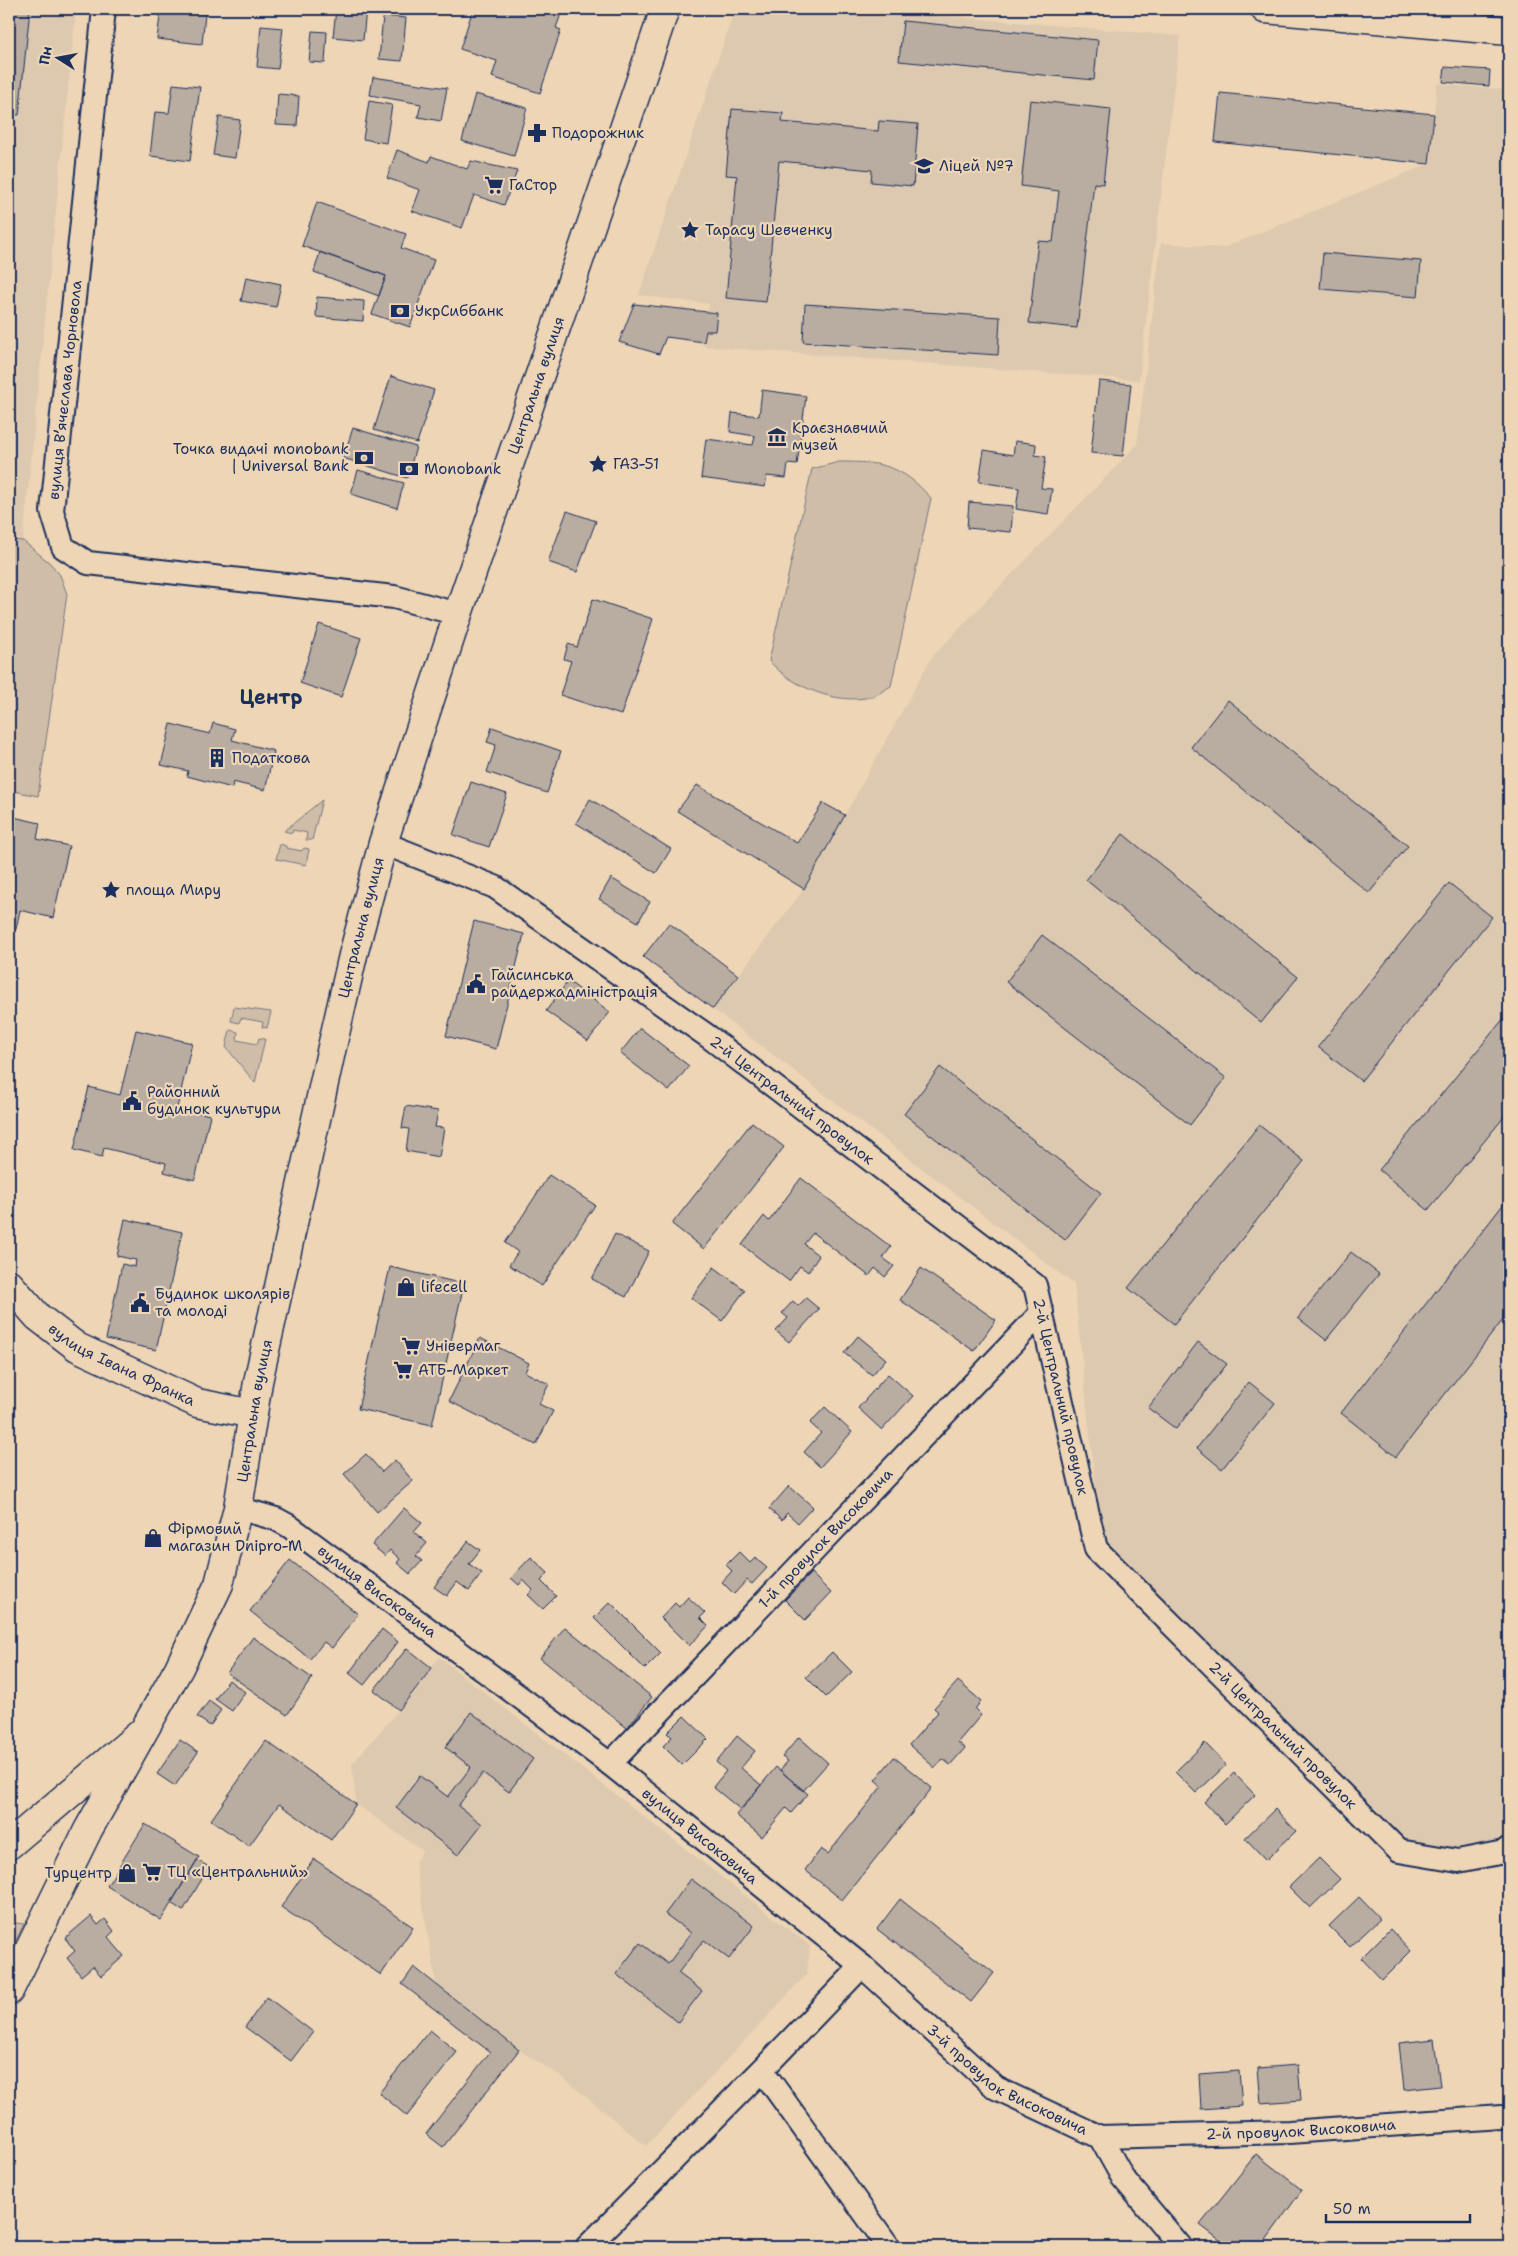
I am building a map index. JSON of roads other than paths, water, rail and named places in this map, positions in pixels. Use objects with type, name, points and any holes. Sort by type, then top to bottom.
[{"type":"main road","name":"Центральна вулиця","points":[[9,1845],[145,1730],[192,1643],[219,1584],[238,1508],[258,1382],[353,955],[383,843],[458,614],[665,9]]},
{"type":"main road","points":[[1265,9],[1509,31]]},
{"type":"main road","name":"вулиця Івана Франка","points":[[9,1284],[38,1317],[77,1347],[198,1403],[253,1414]]},
{"type":"main road","points":[[9,1991],[88,1830],[145,1730]]},
{"type":"main road","points":[[45,1816],[67,1814],[76,1818],[88,1830]]},
{"type":"street","name":"вулиця Вʼячеслава Чорновола","points":[[104,9],[52,511],[63,547],[88,563],[394,597],[458,614]]},
{"type":"street","name":"2-й Центральний провулок","points":[[383,843],[495,887],[709,1037],[1035,1285],[1096,1549],[1399,1851],[1458,1861],[1504,1852],[1509,1848]]},
{"type":"street","name":"1-й провулок Високовича","points":[[610,1764],[1042,1312]]},
{"type":"street","name":"вулиця Високовича","points":[[238,1508],[262,1514],[289,1526],[610,1764],[862,1966]]},
{"type":"street","points":[[587,2247],[862,1966]]},
{"type":"street","name":"3-й провулок Високовича","points":[[862,1966],[996,2088],[1100,2137],[1123,2178],[1181,2247]]},
{"type":"street","points":[[762,2070],[889,2247]]},
{"type":"street","name":"2-й провулок Високовича","points":[[1100,2137],[1290,2132],[1502,2117]]},
{"type":"place","name":"Подорожник","points":[[537,133]]},
{"type":"place","name":"Ліцей №7","points":[[924,166]]},
{"type":"place","name":"ГаСтор","points":[[494,185]]},
{"type":"place","name":"Тарасу Шевченку","points":[[690,230]]},
{"type":"place","name":"УкрСиббанк","points":[[400,311]]},
{"type":"place","name":"Краєзнавчий музей","points":[[777,437]]},
{"type":"place","name":"Точка видачі monobank | Universal Bank","points":[[364,458]]},
{"type":"place","name":"ГАЗ-51","points":[[598,464]]},
{"type":"place","name":"Monobank","points":[[409,469]]},
{"type":"place","name":"Податкова","points":[[217,758]]},
{"type":"place","name":"площа Миру","points":[[111,890]]},
{"type":"place","name":"Гайсинська райдержадміністрація","points":[[476,984]]},
{"type":"place","name":"Районний будинок культури","points":[[132,1101]]},
{"type":"place","name":"lifecell","points":[[406,1287]]},
{"type":"place","name":"Будинок школярів та молоді","points":[[140,1303]]},
{"type":"place","name":"Універмаг","points":[[411,1346]]},
{"type":"place","name":"АТБ-Маркет","points":[[403,1370]]},
{"type":"place","name":"Фірмовий магазин Dnipro-M","points":[[153,1538]]},
{"type":"place","name":"ТЦ «Центральний»","points":[[152,1872]]},
{"type":"place","name":"Турцентр","points":[[127,1873]]},
{"type":"district","name":"Центр","points":[[271,697]]}]
